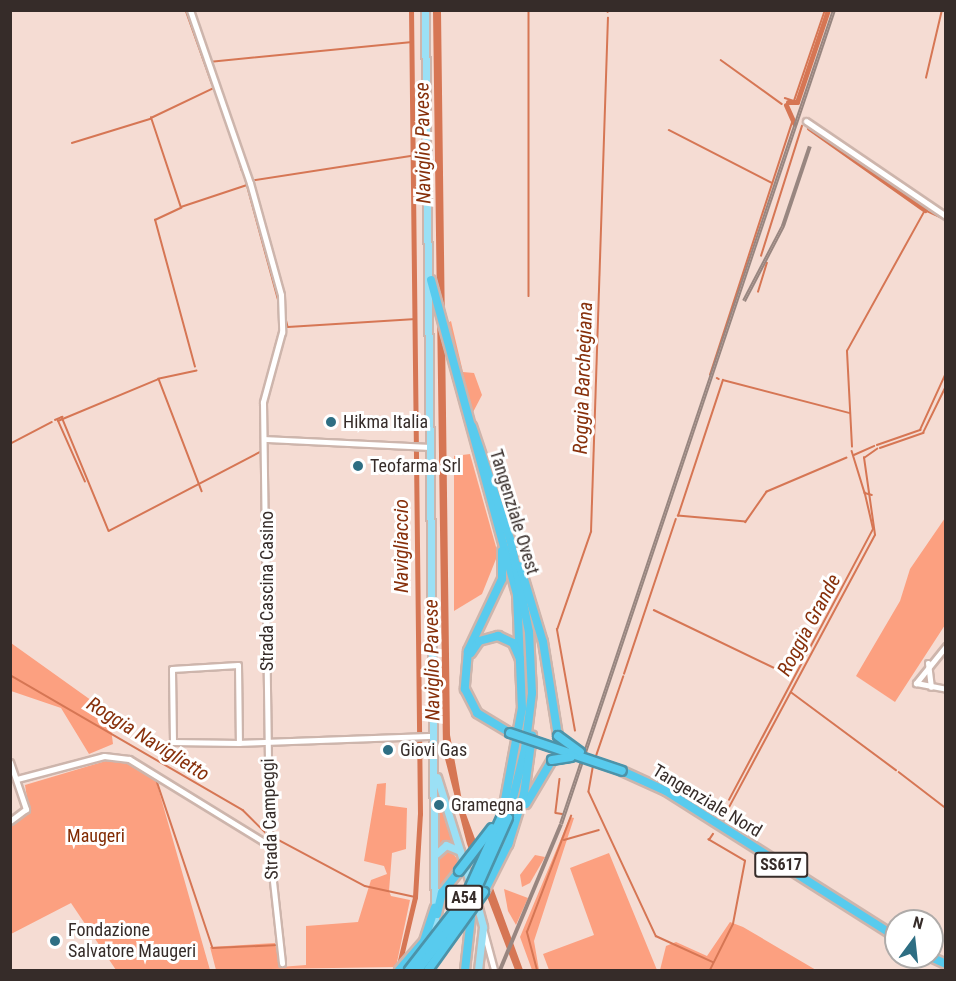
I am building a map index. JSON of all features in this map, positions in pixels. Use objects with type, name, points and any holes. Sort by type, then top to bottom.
[{"type":"highway","name":"Tangenziale Ovest","points":[[409,970],[465,898],[505,817],[522,708],[517,594],[449,362],[431,280]]},
{"type":"highway","name":"Tangenziale Ovest","points":[[418,970],[471,901],[519,784],[532,693],[529,632],[511,542],[449,362]]},
{"type":"highway","points":[[466,666],[471,641],[501,579],[498,531]]},
{"type":"highway","points":[[511,542],[538,621],[551,712],[558,736],[576,750],[625,772]]},
{"type":"highway","points":[[466,666],[483,638],[509,640],[520,658],[522,708]]},
{"type":"highway","name":"SS617","points":[[466,666],[469,703],[482,718],[510,733],[625,772]]},
{"type":"highway","points":[[508,845],[530,766],[532,693]]},
{"type":"highway","points":[[465,970],[471,917],[508,845],[535,782],[552,760],[566,756],[625,772]]},
{"type":"highway","name":"Tangenziale Nord","points":[[625,772],[666,791],[884,929]]},
{"type":"highway","points":[[436,922],[442,893],[492,828],[512,780]]},
{"type":"highway","points":[[428,970],[484,892]]},
{"type":"highway","points":[[399,970],[412,957],[435,908]]},
{"type":"main road","points":[[425,10],[431,280],[426,447],[434,761],[436,922],[433,970]]},
{"type":"main road","points":[[434,761],[483,927],[478,970]]},
{"type":"main road","points":[[434,857],[446,845],[460,851]]},
{"type":"street","name":"Strada Cascina Casino","points":[[190,10],[250,183],[281,295],[282,332],[263,391],[266,439],[268,743]]},
{"type":"street","points":[[808,121],[945,216]]},
{"type":"street","points":[[266,439],[426,447]]},
{"type":"street","points":[[945,646],[928,661],[916,683],[945,688]]},
{"type":"street","points":[[928,661],[931,687]]},
{"type":"street","points":[[239,743],[238,665],[172,669],[173,742],[239,743],[268,743]]},
{"type":"street","name":"Strada Campeggi","points":[[282,963],[268,845],[268,743],[433,736]]},
{"type":"street","points":[[17,779],[104,756],[129,759],[268,845]]},
{"type":"street","points":[[10,762],[26,809],[10,820]]},
{"type":"street","points":[[483,927],[494,970]]},
{"type":"green space","points":[[451,321],[463,372],[474,373],[482,395],[470,418],[442,326]]},
{"type":"green space","points":[[470,454],[498,554],[482,594],[454,611],[454,456]]},
{"type":"green space","points":[[945,518],[945,625],[895,702],[856,676],[900,601],[910,569]]},
{"type":"green space","points":[[11,643],[109,713],[113,744],[89,754],[61,708],[11,691]]},
{"type":"green space","name":"Maugeri","points":[[109,760],[134,765],[155,777],[210,970],[116,970],[71,903],[11,934],[11,824],[29,811],[25,785]]},
{"type":"green space","points":[[386,783],[385,805],[407,808],[406,849],[392,853],[389,891],[391,896],[410,900],[396,967],[216,970],[210,947],[275,943],[280,967],[306,965],[306,926],[358,922],[371,880],[387,874],[384,866],[364,861],[377,784]]},
{"type":"green space","points":[[443,810],[454,841],[437,845],[437,814]]},
{"type":"green space","points":[[570,817],[574,818],[534,941],[539,970],[532,970],[520,937]]},
{"type":"green space","points":[[449,848],[461,864],[439,894],[438,857]]},
{"type":"green space","points":[[609,853],[657,970],[549,970],[543,954],[594,935],[570,868]]},
{"type":"green space","points":[[535,855],[545,857],[530,883],[522,887],[520,875]]},
{"type":"green space","points":[[504,889],[528,898],[516,925],[508,911]]},
{"type":"green space","points":[[730,922],[743,927],[816,970],[660,970],[666,946],[676,942],[707,956]]},
{"type":"shaded area","points":[[433,11],[441,11],[450,735],[463,806],[523,970],[515,970],[467,844],[443,751]]},
{"type":"waterway","points":[[186,10],[212,83]]},
{"type":"waterway","name":"Navigliaccio","points":[[398,969],[415,897],[420,814],[411,10]]},
{"type":"waterway","points":[[529,10],[529,296]]},
{"type":"waterway","name":"Roggia Grande","points":[[785,98],[794,101],[825,10]]},
{"type":"waterway","name":"Roggia Grande","points":[[788,102],[797,102],[828,10]]},
{"type":"waterway","points":[[926,78],[942,10]]},
{"type":"waterway","name":"Roggia Barchegiana","points":[[575,731],[557,630],[591,532],[608,18]]},
{"type":"waterway","points":[[209,62],[412,42]]},
{"type":"waterway","points":[[721,60],[782,104]]},
{"type":"waterway","points":[[195,367],[155,220],[181,208],[151,118],[214,88]]},
{"type":"waterway","name":"Roggia Grande","points":[[786,105],[794,123]]},
{"type":"waterway","points":[[72,143],[150,119]]},
{"type":"waterway","points":[[710,375],[792,122]]},
{"type":"waterway","points":[[761,256],[802,126]]},
{"type":"waterway","name":"Roggia Grande","points":[[809,128],[925,210]]},
{"type":"waterway","points":[[669,130],[772,183]]},
{"type":"waterway","name":"Naviglio Pavese","points":[[414,156],[253,181],[288,327],[416,319]]},
{"type":"waterway","points":[[239,159],[242,170]]},
{"type":"waterway","points":[[244,173],[279,302]]},
{"type":"waterway","points":[[181,207],[247,185]]},
{"type":"waterway","points":[[852,447],[847,351],[925,210],[946,220]]},
{"type":"waterway","points":[[758,292],[767,263]]},
{"type":"waterway","points":[[274,351],[280,328]]},
{"type":"waterway","points":[[197,371],[159,379],[202,491]]},
{"type":"waterway","points":[[877,445],[920,430],[946,373]]},
{"type":"waterway","points":[[85,482],[58,421],[159,379]]},
{"type":"waterway","points":[[847,458],[767,492],[746,522],[678,516],[723,380],[850,413]]},
{"type":"waterway","name":"Roggia Grande","points":[[880,448],[923,433],[946,386]]},
{"type":"waterway","points":[[55,420],[62,417],[109,531],[260,452]]},
{"type":"waterway","points":[[10,444],[52,422]]},
{"type":"waterway","points":[[854,455],[874,446]]},
{"type":"waterway","points":[[268,449],[269,530]]},
{"type":"waterway","name":"Roggia Grande","points":[[726,813],[875,535],[864,458],[877,449]]},
{"type":"waterway","points":[[852,451],[865,493],[872,495]]},
{"type":"waterway","name":"Roggia Grande","points":[[729,800],[873,529],[865,493]]},
{"type":"waterway","points":[[624,674],[676,519]]},
{"type":"waterway","points":[[270,537],[270,677]]},
{"type":"waterway","points":[[654,610],[789,675]]},
{"type":"waterway","name":"Roggia Naviglietto","points":[[10,675],[243,810],[266,833]]},
{"type":"waterway","points":[[595,759],[623,677]]},
{"type":"waterway","points":[[791,692],[896,770]]},
{"type":"waterway","points":[[594,763],[589,792],[656,936],[713,962]]},
{"type":"waterway","points":[[899,772],[946,808]]},
{"type":"waterway","points":[[156,778],[213,948],[278,945]]},
{"type":"waterway","name":"Roggia Barchegiana","points":[[560,779],[556,813],[562,814]]},
{"type":"waterway","name":"Roggia Barchegiana","points":[[537,970],[527,932],[571,816]]},
{"type":"waterway","points":[[564,840],[599,830]]},
{"type":"waterway","name":"Roggia Grande","points":[[710,970],[733,924],[745,861],[709,840],[713,834]]},
{"type":"waterway","name":"Roggia Naviglietto","points":[[273,837],[365,886],[415,897]]},
{"type":"railway","points":[[500,970],[561,824],[834,10]]},
{"type":"railway","points":[[744,301],[783,226],[810,146]]},
{"type":"place","name":"Hikma Italia","points":[[331,422]]},
{"type":"place","name":"Teofarma Srl","points":[[358,466]]},
{"type":"place","name":"Giovi Gas","points":[[388,750]]},
{"type":"place","name":"Gramegna","points":[[439,805]]},
{"type":"place","name":"Fondazione Salvatore Maugeri","points":[[55,941]]}]
